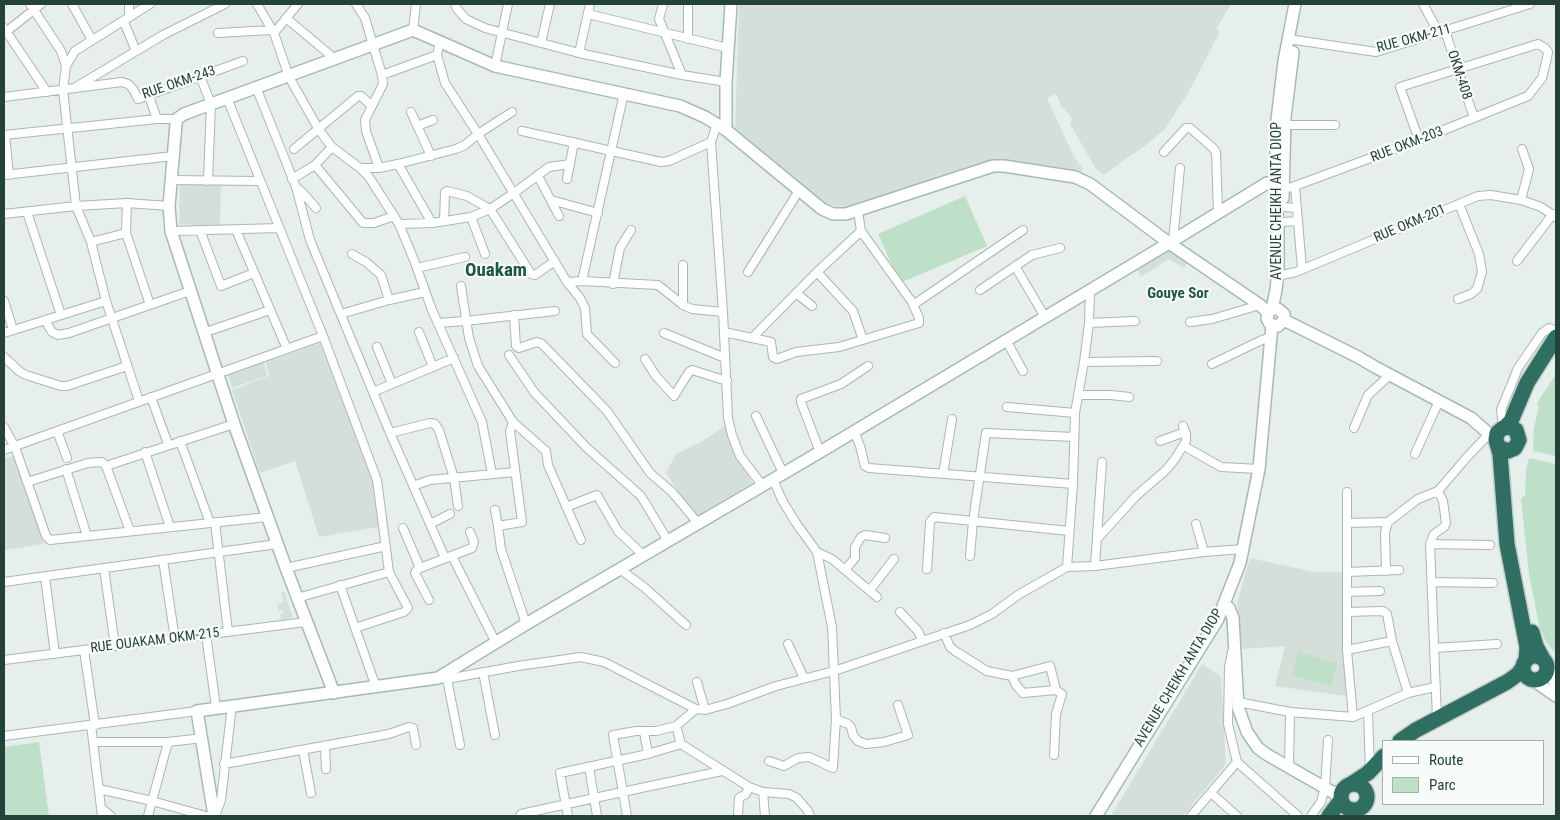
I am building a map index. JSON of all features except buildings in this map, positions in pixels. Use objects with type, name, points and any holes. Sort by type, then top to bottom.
[{"type":"highway","points":[[1402,740],[1518,674],[1529,672],[1542,678],[1547,672],[1532,633],[1513,534],[1511,465],[1517,443],[1518,416],[1527,383],[1556,337]]},
{"type":"highway","points":[[1529,672],[1528,650],[1508,544],[1499,434],[1518,416],[1556,347]]},
{"type":"highway","points":[[1499,434],[1512,428],[1517,443]]},
{"type":"highway","points":[[1499,434],[1508,451],[1517,443]]},
{"type":"highway","points":[[1414,740],[1510,688],[1529,672],[1536,656],[1545,664]]},
{"type":"highway","points":[[1345,799],[1357,811],[1364,807],[1368,801],[1367,789],[1377,767]]},
{"type":"highway","points":[[1329,816],[1360,780],[1377,767]]},
{"type":"highway","points":[[1345,799],[1355,784],[1363,787],[1368,794]]},
{"type":"street","points":[[42,4],[32,7],[5,30],[47,92]]},
{"type":"street","points":[[72,4],[92,40]]},
{"type":"street","points":[[129,4],[127,19],[136,51]]},
{"type":"street","points":[[66,66],[72,53],[150,4]]},
{"type":"street","points":[[72,89],[136,51],[225,4]]},
{"type":"street","points":[[257,4],[272,32],[289,77],[319,130],[332,147],[360,168],[374,183],[399,224],[425,292],[482,422],[492,474]]},
{"type":"street","points":[[218,34],[272,32],[298,4]]},
{"type":"street","points":[[356,4],[365,18],[382,75],[383,84],[365,120],[379,168]]},
{"type":"street","points":[[413,30],[416,4]]},
{"type":"street","points":[[455,4],[466,19],[485,28],[579,53],[682,75],[726,82]]},
{"type":"street","points":[[495,66],[508,4]]},
{"type":"street","points":[[541,43],[550,4]]},
{"type":"street","points":[[579,53],[590,4]]},
{"type":"street","points":[[663,4],[660,19],[682,75]]},
{"type":"street","points":[[688,4],[688,39]]},
{"type":"street","points":[[522,131],[661,162],[669,162],[711,142],[721,127],[731,4]]},
{"type":"street","name":"AVENUE CHEIKH ANTA DIOP","points":[[1096,816],[1218,619],[1244,549],[1259,469],[1272,325],[1278,326],[1273,312],[1284,185],[1276,142],[1282,76],[1295,4]]},
{"type":"street","name":"AVENUE CHEIKH ANTA DIOP","points":[[1273,312],[1282,275],[1285,125],[1295,40],[1302,4]]},
{"type":"street","name":"OKM-408","points":[[1423,4],[1442,32],[1458,69],[1474,118]]},
{"type":"street","name":"RUE OKM-211","points":[[1295,40],[1376,52],[1530,4]]},
{"type":"street","points":[[32,7],[61,51],[66,66],[63,90],[76,206],[90,242],[106,301],[139,401]]},
{"type":"street","points":[[588,14],[728,48]]},
{"type":"street","points":[[286,18],[335,59]]},
{"type":"street","points":[[173,156],[6,175],[4,135],[157,118],[177,118],[210,104],[289,77],[413,30],[495,66],[680,106],[705,117],[721,127],[822,209],[833,214],[846,214],[858,211],[983,168],[1004,166],[1075,177],[1090,184],[1273,312],[1499,434]]},
{"type":"street","points":[[440,41],[437,55],[445,83],[567,282],[580,298],[585,308],[587,334],[615,363]]},
{"type":"street","name":"RUE OKM-203","points":[[1284,185],[1419,140],[1528,96],[1542,78],[1548,52],[1546,48],[1538,44],[1458,69]]},
{"type":"street","points":[[382,75],[437,55]]},
{"type":"street","name":"RUE OKM-243","points":[[4,96],[122,82],[128,84],[133,89],[138,99],[243,61]]},
{"type":"street","points":[[1419,140],[1400,87],[1458,69]]},
{"type":"street","points":[[200,76],[210,104],[208,181]]},
{"type":"street","points":[[256,88],[296,187],[310,240],[390,433],[430,524],[496,643]]},
{"type":"street","points":[[582,281],[624,93]]},
{"type":"street","points":[[150,96],[157,118]]},
{"type":"street","points":[[294,149],[360,96],[372,106]]},
{"type":"street","points":[[227,98],[323,336],[377,480],[389,572],[408,608],[404,612],[355,628]]},
{"type":"street","points":[[411,112],[431,156]]},
{"type":"street","points":[[360,168],[379,168],[456,149],[465,145],[478,134],[512,112]]},
{"type":"street","points":[[177,118],[169,206],[171,231],[234,424],[297,598],[334,692]]},
{"type":"street","points":[[417,126],[433,120]]},
{"type":"street","points":[[1285,125],[1335,125]]},
{"type":"street","points":[[1164,152],[1186,128],[1190,128],[1213,148],[1216,152],[1218,213]]},
{"type":"street","points":[[567,179],[574,142]]},
{"type":"street","points":[[711,142],[726,358],[728,418],[732,435],[740,456],[768,482],[817,552],[831,616],[836,719],[833,768],[810,757],[798,758],[784,766],[770,761]]},
{"type":"street","points":[[292,179],[314,165],[332,147]]},
{"type":"street","points":[[1521,200],[1529,170],[1522,149]]},
{"type":"street","points":[[398,164],[432,223]]},
{"type":"street","points":[[399,224],[432,223],[471,217],[490,209],[554,166],[570,164]]},
{"type":"street","points":[[314,165],[363,223],[374,223],[394,216]]},
{"type":"street","points":[[1171,242],[1180,168]]},
{"type":"street","points":[[538,176],[559,216]]},
{"type":"street","points":[[171,180],[260,181]]},
{"type":"street","points":[[442,678],[526,624],[820,452],[1267,183],[1284,185],[1296,208],[1302,269]]},
{"type":"street","points":[[296,187],[316,208]]},
{"type":"street","points":[[748,272],[800,190]]},
{"type":"street","points":[[444,221],[444,194],[447,191],[467,196],[490,209],[531,274],[535,275],[555,261]]},
{"type":"street","name":"RUE OKM-201","points":[[1282,275],[1302,269],[1478,196],[1491,195],[1521,200],[1541,207],[1555,216]]},
{"type":"street","points":[[551,200],[557,200],[598,213]]},
{"type":"street","points":[[4,214],[76,206],[127,203],[169,206]]},
{"type":"street","points":[[127,203],[126,233],[150,305]]},
{"type":"street","points":[[1458,299],[1471,294],[1477,289],[1482,272],[1479,254],[1459,204]]},
{"type":"street","points":[[1283,207],[1296,208]]},
{"type":"street","points":[[724,332],[771,342],[775,359],[796,352],[822,350],[863,340],[919,323],[919,318],[913,305],[861,231],[858,211]]},
{"type":"street","points":[[26,212],[61,315]]},
{"type":"street","points":[[1517,261],[1555,216]]},
{"type":"street","points":[[471,217],[485,254]]},
{"type":"street","points":[[1283,222],[1298,221]]},
{"type":"street","points":[[171,231],[279,228]]},
{"type":"street","points":[[200,230],[221,286],[254,273]]},
{"type":"street","points":[[236,230],[287,349]]},
{"type":"street","points":[[612,284],[620,248],[631,230]]},
{"type":"street","points":[[913,305],[1023,230]]},
{"type":"street","points":[[752,338],[817,272],[861,231]]},
{"type":"street","points":[[90,242],[126,233]]},
{"type":"street","points":[[980,290],[1038,252],[1060,248]]},
{"type":"street","points":[[352,254],[366,262],[381,275],[389,300]]},
{"type":"street","points":[[417,268],[465,257]]},
{"type":"street","points":[[682,265],[683,305]]},
{"type":"street","points":[[1014,266],[1045,316]]},
{"type":"street","points":[[817,272],[854,314],[863,340]]},
{"type":"street","points":[[567,282],[658,285],[683,305],[692,309],[723,312]]},
{"type":"street","points":[[461,286],[465,321],[478,366],[492,385],[513,422],[546,451],[548,465],[581,540]]},
{"type":"street","points":[[1067,567],[1073,484],[1075,413],[1089,323],[1090,290]]},
{"type":"street","points":[[45,320],[52,332],[58,335],[69,333],[190,291]]},
{"type":"street","points":[[341,314],[425,292]]},
{"type":"street","points":[[796,293],[812,306]]},
{"type":"street","points":[[4,301],[13,330]]},
{"type":"street","points":[[4,333],[106,301]]},
{"type":"street","points":[[203,333],[270,310]]},
{"type":"street","points":[[438,323],[555,311]]},
{"type":"street","points":[[1190,322],[1273,312]]},
{"type":"street","points":[[514,315],[516,346],[519,348],[537,342],[542,344],[607,411],[650,473],[672,492],[698,523]]},
{"type":"street","points":[[1089,323],[1135,320]]},
{"type":"street","points":[[1386,571],[1385,532],[1388,522],[1418,499],[1438,491],[1468,456],[1499,434],[1502,410],[1518,368],[1542,333],[1549,328],[1556,331]]},
{"type":"street","points":[[419,332],[433,367]]},
{"type":"street","points":[[664,333],[726,358]]},
{"type":"street","points":[[4,450],[323,336]]},
{"type":"street","points":[[1212,364],[1271,337]]},
{"type":"street","points":[[1006,340],[1024,371]]},
{"type":"street","points":[[377,347],[392,384]]},
{"type":"street","points":[[509,355],[534,392],[587,448],[641,496],[668,541]]},
{"type":"street","points":[[4,358],[19,372],[61,386],[128,366]]},
{"type":"street","points":[[373,392],[454,358]]},
{"type":"street","points":[[646,359],[656,376],[674,396],[692,370],[727,381]]},
{"type":"street","points":[[1084,362],[1157,362]]},
{"type":"street","points":[[820,452],[801,402],[802,399],[841,384],[868,366]]},
{"type":"street","points":[[1354,428],[1368,395],[1390,375]]},
{"type":"street","points":[[1078,395],[1129,397]]},
{"type":"street","points":[[151,397],[168,444]]},
{"type":"street","points":[[1414,454],[1439,401]]},
{"type":"street","points":[[1007,407],[1075,413]]},
{"type":"street","points":[[756,416],[783,473]]},
{"type":"street","points":[[943,474],[952,420]]},
{"type":"street","points":[[498,526],[522,522],[510,431],[513,422]]},
{"type":"street","points":[[390,433],[430,423],[435,424],[439,430],[454,478],[458,506]]},
{"type":"street","points":[[106,466],[168,444],[234,424]]},
{"type":"street","points":[[4,427],[15,446],[47,539],[267,516]]},
{"type":"street","points":[[1097,539],[1144,487],[1166,470],[1184,446],[1186,441],[1184,429],[1160,441]]},
{"type":"street","points":[[57,431],[67,458]]},
{"type":"street","points":[[854,431],[865,466],[869,468],[1073,484]]},
{"type":"street","points":[[970,556],[985,435],[988,432],[1074,437]]},
{"type":"street","points":[[180,441],[212,522],[219,552],[228,632]]},
{"type":"street","points":[[1184,446],[1221,467],[1259,469]]},
{"type":"street","points":[[145,452],[170,527]]},
{"type":"street","points":[[27,482],[66,469],[102,462],[106,466],[130,531]]},
{"type":"street","points":[[1095,566],[1102,462]]},
{"type":"street","points":[[66,469],[87,536]]},
{"type":"street","points":[[413,486],[430,480],[515,472]]},
{"type":"street","points":[[1437,719],[1430,544],[1434,534],[1444,527],[1446,523],[1438,491]]},
{"type":"street","points":[[1347,492],[1347,650],[1354,717]]},
{"type":"street","points":[[566,507],[597,495],[618,531],[643,555]]},
{"type":"street","points":[[495,510],[501,549],[526,624]]},
{"type":"street","points":[[430,524],[450,514]]},
{"type":"street","points":[[927,569],[931,519],[934,517],[1069,531]]},
{"type":"street","points":[[1347,523],[1388,522]]},
{"type":"street","points":[[1196,524],[1204,552]]},
{"type":"street","points":[[403,528],[420,568]]},
{"type":"street","points":[[429,600],[415,574],[420,568],[472,548],[474,542],[470,532]]},
{"type":"street","points":[[845,570],[855,558],[855,547],[861,537],[865,535],[885,538]]},
{"type":"street","points":[[4,582],[277,544]]},
{"type":"street","points":[[1430,544],[1490,545]]},
{"type":"street","points":[[286,568],[386,546]]},
{"type":"street","points":[[4,736],[442,678],[580,657],[604,662],[696,709],[705,710],[776,686],[834,671],[970,625],[992,614],[1018,595],[1067,567],[1095,566],[1204,552],[1244,549]]},
{"type":"street","points":[[817,552],[832,559],[877,597]]},
{"type":"street","points":[[870,590],[894,559]]},
{"type":"street","points":[[163,560],[175,639]]},
{"type":"street","points":[[104,568],[115,646]]},
{"type":"street","points":[[620,569],[645,588],[686,625]]},
{"type":"street","points":[[1347,572],[1398,570]]},
{"type":"street","points":[[297,598],[389,572]]},
{"type":"street","points":[[44,576],[55,654]]},
{"type":"street","points":[[1431,582],[1493,583]]},
{"type":"street","points":[[340,585],[376,686]]},
{"type":"street","points":[[1347,592],[1380,591]]},
{"type":"street","points":[[1224,604],[1229,608],[1233,618],[1238,702],[1242,723],[1252,740],[1266,754],[1345,799]]},
{"type":"street","points":[[900,612],[918,631],[922,640]]},
{"type":"street","points":[[1347,612],[1386,612],[1392,641],[1408,693]]},
{"type":"street","points":[[1218,619],[1233,643],[1229,667],[1228,724],[1237,762],[1298,816]]},
{"type":"street","name":"RUE OUAKAM OKM-215","points":[[4,660],[306,622]]},
{"type":"street","points":[[944,634],[950,647],[987,671],[1012,676],[1050,666],[1056,690]]},
{"type":"street","points":[[206,635],[216,707]]},
{"type":"street","points":[[1347,650],[1392,641]]},
{"type":"street","points":[[788,644],[804,678]]},
{"type":"street","points":[[1434,648],[1497,644]]},
{"type":"street","points":[[84,650],[102,812],[111,816]]},
{"type":"street","points":[[1545,664],[1556,684]]},
{"type":"street","points":[[483,672],[495,735]]},
{"type":"street","points":[[1529,672],[1540,685],[1556,696]]},
{"type":"street","points":[[1012,676],[1016,685],[1023,693],[1056,690],[1062,694],[1056,714],[1054,755]]},
{"type":"street","points":[[442,678],[460,745]]},
{"type":"street","points":[[697,682],[705,710]]},
{"type":"street","points":[[1238,702],[1290,712],[1354,717],[1408,693],[1435,687]]},
{"type":"street","points":[[215,816],[221,800],[232,705]]},
{"type":"street","points":[[836,719],[848,724],[858,741],[866,744],[884,742],[908,735],[898,705]]},
{"type":"street","points":[[627,816],[614,735],[656,731],[676,726],[696,709]]},
{"type":"street","points":[[197,711],[215,816]]},
{"type":"street","points":[[1368,711],[1377,767]]},
{"type":"street","points":[[1289,768],[1290,712]]},
{"type":"street","points":[[224,764],[389,734],[412,726],[416,745]]},
{"type":"street","points":[[676,726],[680,744],[749,787],[763,792],[789,794],[797,798],[810,816]]},
{"type":"street","points":[[644,732],[648,754]]},
{"type":"street","points":[[93,742],[168,742],[203,738]]},
{"type":"street","points":[[1311,816],[1321,802],[1325,787],[1328,740]]},
{"type":"street","points":[[148,816],[168,742]]},
{"type":"street","points":[[568,816],[560,773],[648,754],[680,744]]},
{"type":"street","points":[[324,746],[326,768]]},
{"type":"street","points":[[303,750],[311,793]]},
{"type":"street","points":[[1191,816],[1237,762]]},
{"type":"street","points":[[589,767],[597,816]]},
{"type":"street","points":[[520,816],[521,814],[722,771]]},
{"type":"street","points":[[738,816],[739,798],[746,794],[749,787]]},
{"type":"street","points":[[99,789],[206,816]]},
{"type":"street","points":[[763,792],[765,816]]},
{"type":"street","points":[[1211,793],[1237,816]]},
{"type":"shaded area","points":[[739,4],[1231,4],[1217,28],[1220,32],[1188,93],[1165,129],[1146,145],[1103,175],[1096,169],[1070,124],[1072,118],[1061,106],[1056,93],[1047,98],[1074,157],[1083,169],[1079,175],[1002,162],[996,158],[852,207],[833,206],[818,199],[735,132]]},
{"type":"shaded area","points":[[180,184],[221,185],[220,227],[179,224]]},
{"type":"shaded area","points":[[1170,249],[1189,261],[1184,268],[1169,259],[1141,277],[1136,268]]},
{"type":"shaded area","points":[[320,343],[374,482],[379,527],[319,537],[295,461],[260,473],[232,390],[269,376],[266,362]]},
{"type":"shaded area","points":[[264,362],[267,376],[232,388],[228,375]]},
{"type":"shaded area","points":[[726,425],[752,483],[695,517],[666,473],[676,454],[703,441]]},
{"type":"shaded area","points":[[15,456],[44,544],[4,550],[4,459]]},
{"type":"shaded area","points":[[1250,558],[1314,572],[1347,572],[1347,696],[1275,686],[1285,646],[1242,649],[1237,603]]},
{"type":"shaded area","points":[[284,592],[293,617],[282,621],[280,615],[284,613],[283,610],[279,611],[277,604],[284,602],[281,593]]},
{"type":"shaded area","points":[[1202,664],[1221,677],[1226,764],[1183,816],[1111,816]]},
{"type":"green space","points":[[965,196],[987,246],[900,283],[878,234]]},
{"type":"green space","points":[[1556,374],[1556,456],[1533,451],[1534,428],[1539,406],[1537,403]]},
{"type":"green space","points":[[1529,458],[1556,464],[1556,654],[1546,642],[1539,625],[1529,574],[1521,499],[1525,495],[1526,469]]},
{"type":"green space","points":[[1298,652],[1337,663],[1331,686],[1292,675]]},
{"type":"green space","points":[[39,742],[49,816],[4,816],[4,747]]},
{"type":"district","name":"Ouakam","points":[[496,271]]},
{"type":"district","name":"Gouye Sor","points":[[1178,294]]}]
